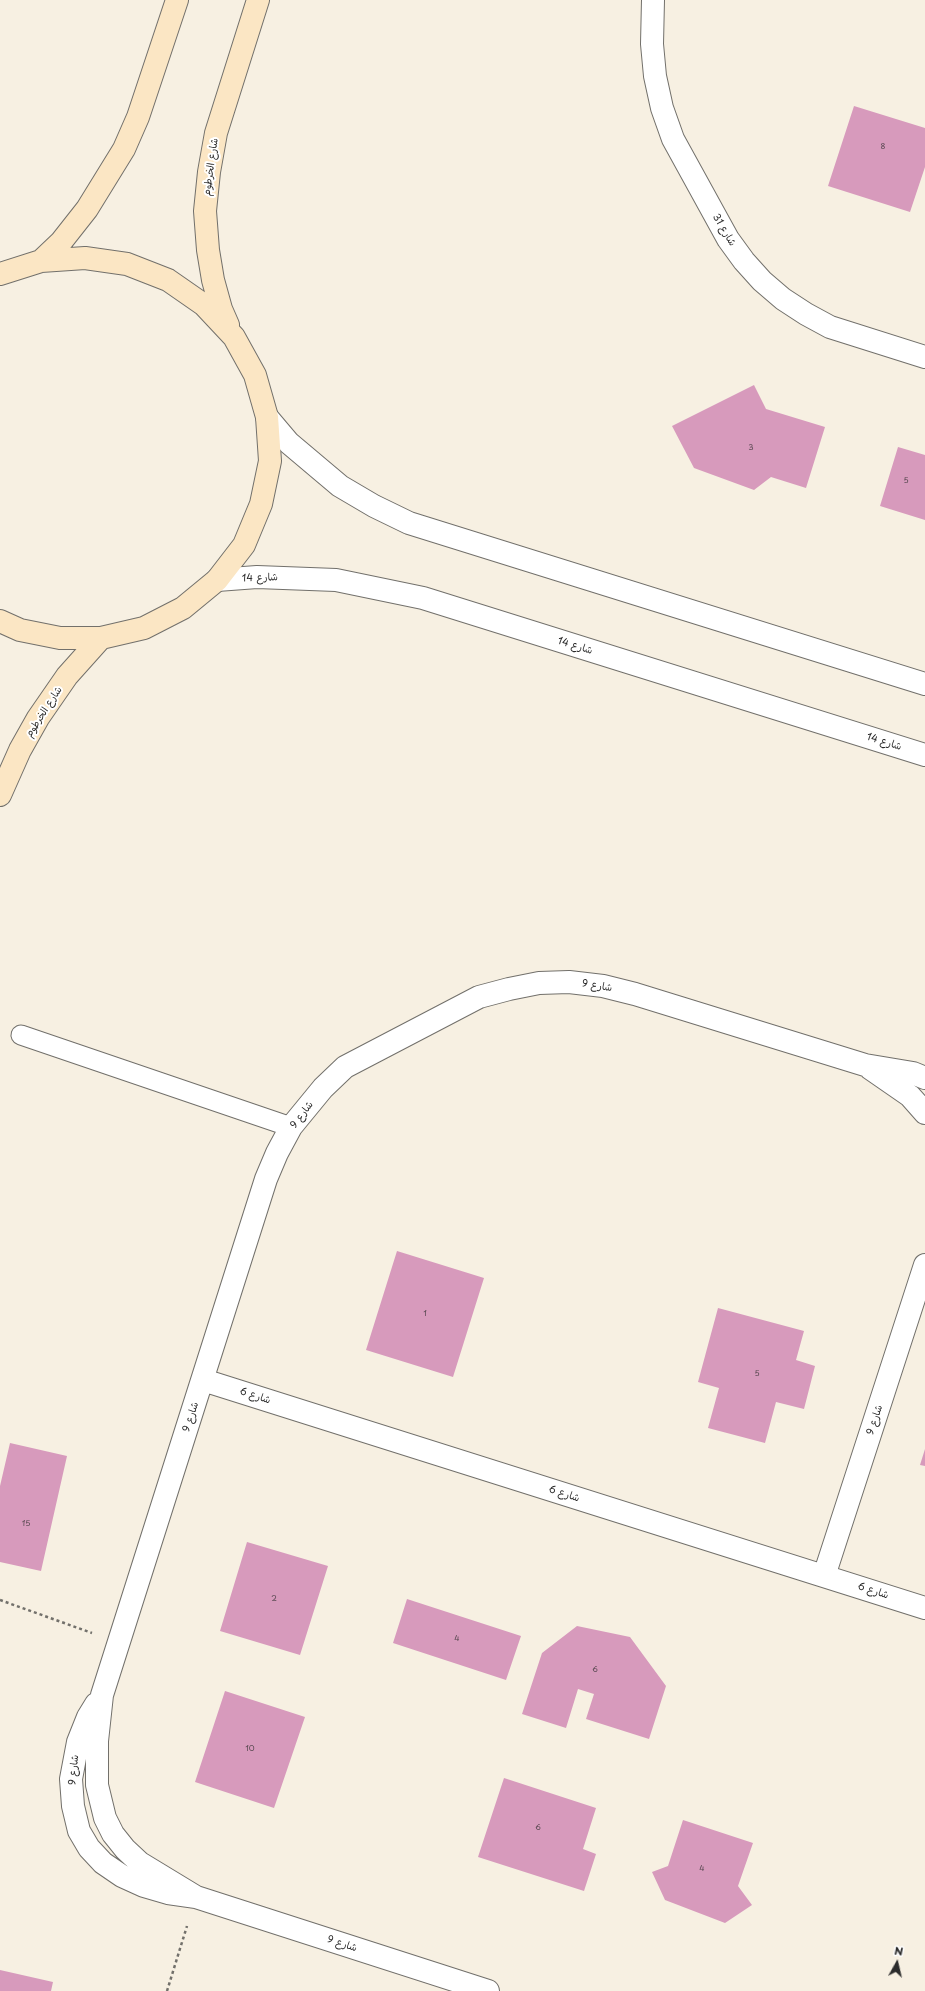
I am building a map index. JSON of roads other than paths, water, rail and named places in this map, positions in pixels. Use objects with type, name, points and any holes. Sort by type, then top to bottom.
[{"type":"main road","points":[[41,261],[61,242],[87,209],[124,149],[138,117],[177,0]]},
{"type":"main road","name":"شارع الخرطوم","points":[[234,337],[222,309],[213,280],[208,250],[205,210],[209,172],[216,133],[258,0]]},
{"type":"main road","points":[[0,274],[41,261],[84,258],[127,264],[168,280],[204,305],[234,337],[255,375],[267,417],[270,461],[261,504],[244,545],[217,580],[183,608],[144,628],[101,638],[60,638],[20,630],[0,621]]},
{"type":"main road","name":"شارع الخرطوم","points":[[0,795],[20,750],[38,718],[67,676],[101,638]]},
{"type":"street","name":"شارع 31","points":[[653,0],[652,44],[655,76],[668,127],[673,139],[728,239],[744,261],[762,281],[783,299],[806,314],[830,326],[925,357]]},
{"type":"street","points":[[267,417],[289,443],[340,486],[374,506],[409,523],[925,684]]},
{"type":"street","name":"شارع 14","points":[[217,580],[256,577],[336,580],[423,598],[925,755]]},
{"type":"street","name":"شارع 9","points":[[196,1897],[140,1863],[125,1849],[113,1834],[105,1818],[97,1785],[97,1741],[102,1694],[266,1179],[277,1153],[291,1127],[322,1088],[345,1067],[479,997],[509,989],[539,984],[569,982],[589,984],[635,994],[865,1065],[913,1073],[925,1078]]},
{"type":"street","name":"شارع 9","points":[[865,1065],[910,1096],[925,1113]]},
{"type":"street","name":"شارع 9","points":[[824,1576],[925,1265]]},
{"type":"street","name":"شارع 6","points":[[203,1380],[925,1608]]},
{"type":"street","name":"شارع 9","points":[[102,1694],[88,1717],[73,1760],[71,1779],[73,1806],[79,1831],[89,1848],[102,1863],[122,1876],[144,1886],[168,1893],[196,1897],[488,1991]]},
{"type":"lane","points":[[21,1035],[291,1127]]}]
